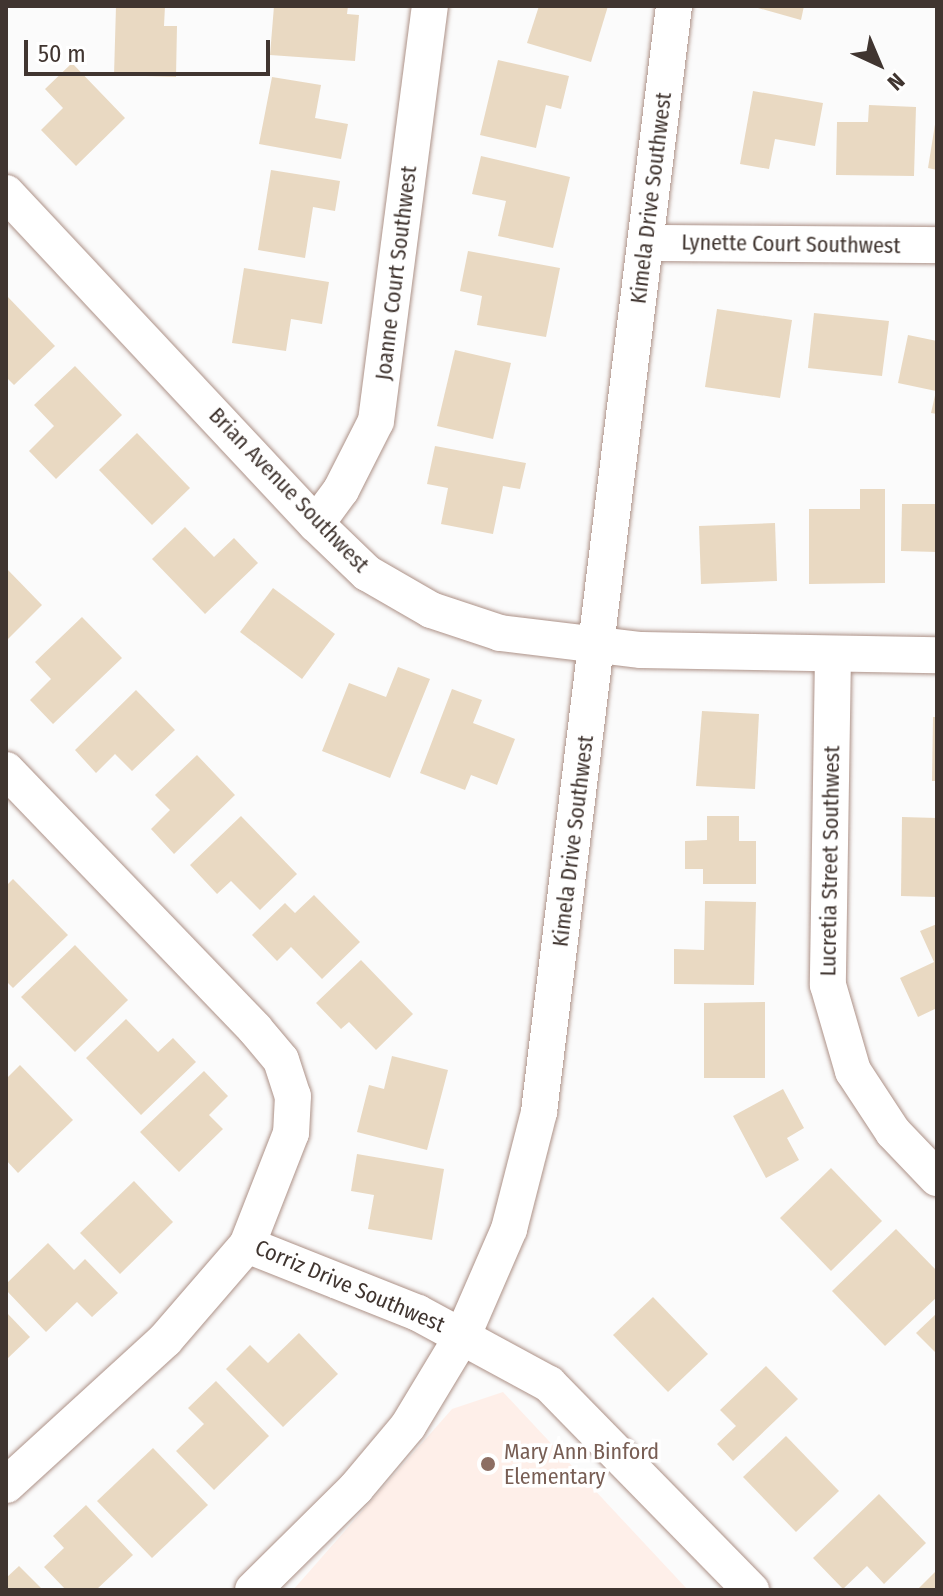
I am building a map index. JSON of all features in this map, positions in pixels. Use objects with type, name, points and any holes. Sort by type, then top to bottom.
[{"type":"street","name":"Joanne Court Southwest","points":[[316,524],[341,490],[376,421],[430,6]]},
{"type":"street","name":"Kimela Drive Southwest","points":[[253,1590],[356,1488],[408,1426],[463,1335],[509,1229],[539,1112],[674,6]]},
{"type":"street","name":"Brian Avenue Southwest","points":[[6,193],[316,524],[367,573],[431,610],[500,633],[597,645],[937,655]]},
{"type":"street","name":"Lynette Court Southwest","points":[[646,243],[937,245]]},
{"type":"street","name":"Lucretia Street Southwest","points":[[833,654],[828,985],[853,1071],[893,1132],[937,1178]]},
{"type":"street","name":"Corriz Drive Southwest","points":[[6,770],[281,1060],[293,1096],[291,1133],[247,1245],[463,1335],[549,1384],[751,1590]]},
{"type":"street","points":[[6,1485],[165,1340],[247,1245]]},
{"type":"shaded area","name":"Mary Ann Binford Elementary","points":[[503,1392],[688,1590],[293,1590],[452,1409]]},
{"type":"building","points":[[116,6],[165,6],[164,26],[177,26],[176,77],[114,75]]},
{"type":"building","points":[[274,6],[348,6],[347,14],[359,15],[355,61],[270,55]]},
{"type":"building","points":[[539,6],[608,6],[591,62],[527,43]]},
{"type":"building","points":[[751,6],[804,6],[801,20]]},
{"type":"building","points":[[498,60],[569,76],[561,109],[546,105],[536,148],[480,135]]},
{"type":"building","points":[[72,63],[125,118],[76,166],[41,130],[63,108],[45,89]]},
{"type":"building","points":[[272,77],[321,85],[315,118],[348,124],[341,159],[259,144]]},
{"type":"building","points":[[753,91],[823,103],[815,146],[775,139],[769,169],[740,164]]},
{"type":"building","points":[[869,105],[916,107],[914,176],[836,175],[837,122],[868,122]]},
{"type":"building","points":[[937,112],[937,170],[928,168]]},
{"type":"building","points":[[481,156],[570,177],[553,248],[498,236],[506,201],[472,194]]},
{"type":"building","points":[[271,170],[340,181],[335,211],[313,207],[305,258],[258,250]]},
{"type":"building","points":[[468,251],[560,268],[546,337],[477,325],[482,296],[460,291]]},
{"type":"building","points":[[244,268],[329,282],[322,324],[291,319],[286,351],[232,343]]},
{"type":"building","points":[[6,295],[55,346],[14,385],[6,377]]},
{"type":"building","points":[[717,309],[792,320],[780,398],[705,387]]},
{"type":"building","points":[[814,313],[889,321],[882,376],[808,368]]},
{"type":"building","points":[[908,335],[937,341],[937,414],[931,413],[936,391],[898,383]]},
{"type":"building","points":[[455,350],[511,363],[493,439],[437,426]]},
{"type":"building","points":[[75,366],[122,415],[56,479],[29,451],[54,426],[34,405]]},
{"type":"building","points":[[137,433],[190,488],[152,525],[99,470]]},
{"type":"building","points":[[435,446],[526,463],[520,489],[503,486],[493,534],[441,524],[448,488],[427,484]]},
{"type":"building","points":[[860,489],[885,489],[885,583],[809,584],[809,509],[860,509]]},
{"type":"building","points":[[902,504],[937,504],[937,552],[901,551]]},
{"type":"building","points":[[775,523],[777,581],[701,584],[699,526]]},
{"type":"building","points":[[185,527],[214,557],[234,538],[258,563],[205,614],[152,559]]},
{"type":"building","points":[[6,568],[42,605],[6,641]]},
{"type":"building","points":[[273,588],[335,634],[302,679],[240,632]]},
{"type":"building","points":[[82,617],[122,658],[53,724],[30,700],[51,679],[35,662]]},
{"type":"building","points":[[398,667],[430,679],[390,778],[322,751],[349,683],[386,697]]},
{"type":"building","points":[[452,689],[482,700],[473,723],[515,739],[497,785],[471,775],[465,790],[420,773]]},
{"type":"building","points":[[136,690],[175,730],[132,771],[115,754],[96,773],[75,750]]},
{"type":"building","points":[[702,711],[759,714],[755,789],[696,786]]},
{"type":"building","points":[[933,717],[937,717],[937,781],[932,781]]},
{"type":"building","points":[[197,755],[235,795],[174,854],[151,829],[170,810],[155,795]]},
{"type":"building","points":[[241,816],[297,874],[260,910],[231,881],[217,894],[190,865]]},
{"type":"building","points":[[707,816],[739,816],[739,841],[756,841],[756,884],[703,884],[703,869],[685,869],[685,841],[707,840]]},
{"type":"building","points":[[902,817],[937,818],[937,897],[901,896]]},
{"type":"building","points":[[13,879],[68,935],[13,988],[6,981],[6,886]]},
{"type":"building","points":[[314,895],[360,942],[322,979],[291,947],[277,961],[252,935],[285,903],[295,913]]},
{"type":"building","points":[[705,901],[756,902],[754,985],[674,984],[674,949],[704,950]]},
{"type":"building","points":[[937,924],[937,1008],[918,1017],[900,978],[934,962],[920,931]]},
{"type":"building","points":[[75,945],[128,1000],[75,1052],[21,997]]},
{"type":"building","points":[[361,960],[413,1014],[376,1050],[349,1022],[341,1029],[316,1003]]},
{"type":"building","points":[[765,1002],[765,1078],[704,1078],[704,1003]]},
{"type":"building","points":[[126,1019],[158,1052],[173,1038],[196,1062],[141,1115],[86,1058]]},
{"type":"building","points":[[392,1056],[448,1070],[427,1150],[357,1132],[369,1085],[384,1089]]},
{"type":"building","points":[[20,1065],[73,1120],[18,1173],[6,1160],[6,1079]]},
{"type":"building","points":[[204,1071],[228,1096],[209,1115],[223,1129],[179,1172],[140,1132]]},
{"type":"building","points":[[783,1089],[804,1128],[787,1138],[799,1160],[766,1178],[733,1116]]},
{"type":"building","points":[[357,1154],[444,1169],[432,1240],[368,1229],[374,1195],[351,1191]]},
{"type":"building","points":[[831,1168],[882,1221],[831,1271],[780,1218]]},
{"type":"building","points":[[134,1181],[173,1222],[120,1274],[80,1233]]},
{"type":"building","points":[[896,1229],[937,1271],[937,1297],[885,1346],[832,1291]]},
{"type":"building","points":[[48,1243],[74,1270],[85,1259],[118,1293],[92,1317],[77,1302],[46,1332],[6,1290],[6,1284]]},
{"type":"building","points":[[653,1297],[708,1354],[668,1392],[613,1335]]},
{"type":"building","points":[[6,1312],[30,1337],[6,1360]]},
{"type":"building","points":[[937,1313],[937,1354],[916,1333]]},
{"type":"building","points":[[299,1333],[338,1374],[283,1427],[226,1369],[250,1345],[268,1363]]},
{"type":"building","points":[[766,1366],[798,1399],[733,1461],[717,1444],[736,1426],[720,1410]]},
{"type":"building","points":[[216,1381],[269,1436],[214,1490],[176,1451],[204,1424],[188,1408]]},
{"type":"building","points":[[786,1436],[839,1491],[796,1532],[743,1477]]},
{"type":"building","points":[[153,1448],[208,1505],[152,1558],[97,1501]]},
{"type":"building","points":[[879,1494],[926,1543],[884,1584],[867,1566],[843,1589],[813,1558]]},
{"type":"building","points":[[86,1505],[133,1555],[96,1590],[66,1590],[44,1567],[64,1548],[53,1536]]},
{"type":"building","points":[[19,1566],[43,1590],[6,1590],[6,1578]]},
{"type":"building","points":[[937,1570],[937,1590],[917,1590]]},
{"type":"place","name":"Mary Ann Binford Elementary","points":[[488,1464]]}]
